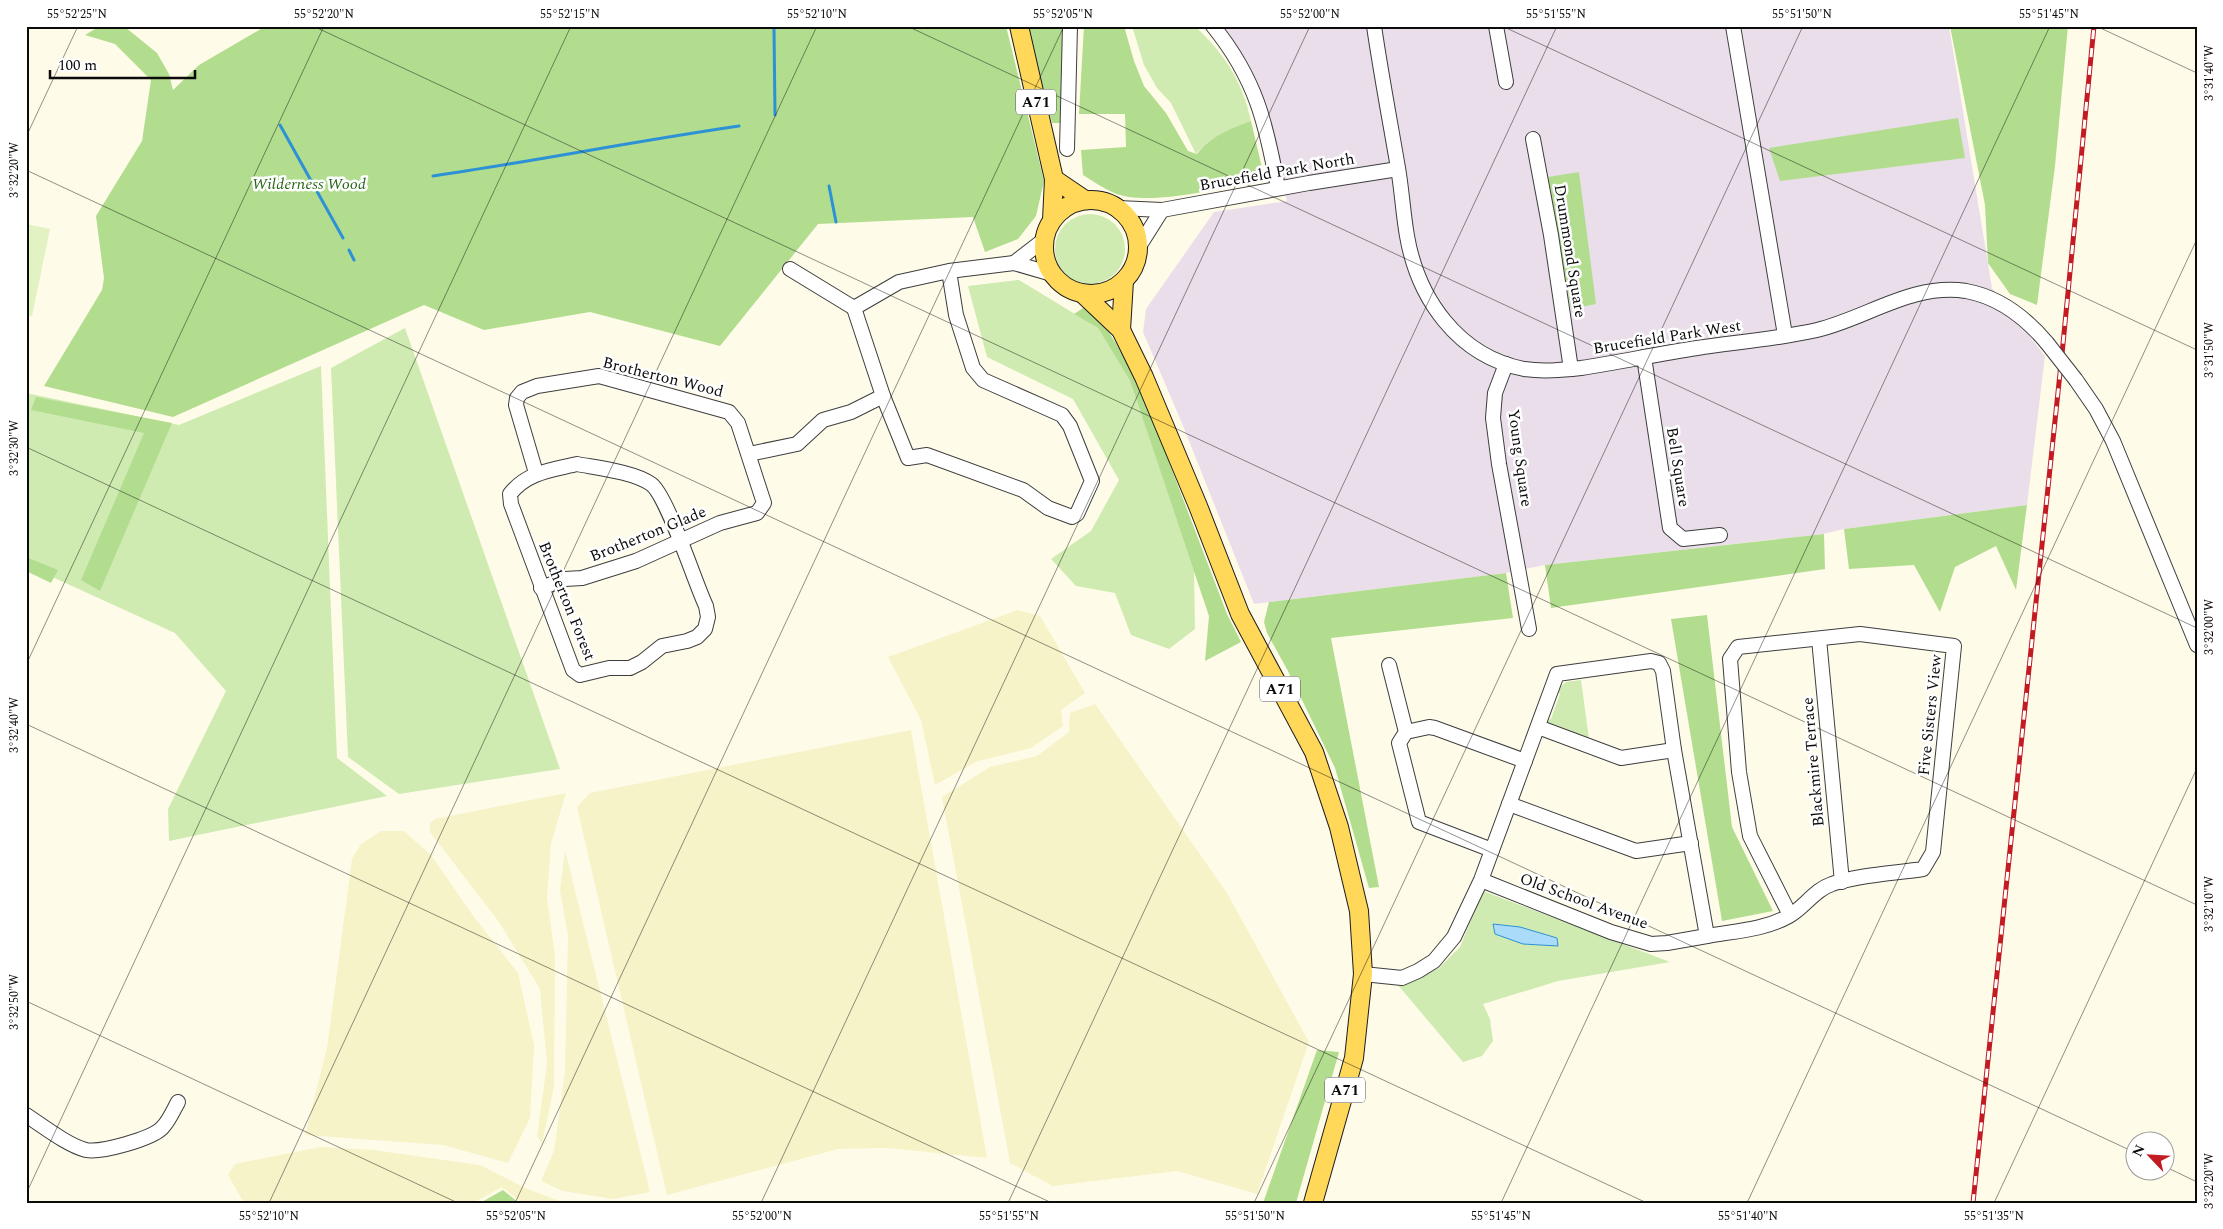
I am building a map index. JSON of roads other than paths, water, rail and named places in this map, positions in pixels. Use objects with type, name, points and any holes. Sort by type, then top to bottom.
[{"type":"main road","name":"A71","points":[[1019,26],[1054,179],[1052,220],[1045,239],[1044,251],[1052,274],[1060,283],[1071,290],[1083,294],[1098,294],[1112,290],[1124,281],[1132,271],[1137,260],[1138,248]]},
{"type":"main road","points":[[1054,179],[1085,200]]},
{"type":"main road","points":[[1052,220],[1072,204],[1085,200],[1097,200],[1118,208],[1129,219],[1136,232],[1138,248]]},
{"type":"main road","name":"A71","points":[[1121,330],[1124,281]]},
{"type":"main road","name":"A71","points":[[1083,294],[1121,330],[1147,384],[1198,506],[1240,614],[1314,752],[1339,827],[1359,912],[1364,974],[1354,1058],[1313,1203]]},
{"type":"street","points":[[1067,149],[1070,26]]},
{"type":"street","points":[[1213,26],[1225,41],[1254,91],[1265,124],[1278,188]]},
{"type":"street","name":"Brucefield Park West","points":[[1374,26],[1398,169],[1407,237],[1417,273],[1435,309],[1462,340],[1480,352],[1506,364],[1547,371],[1644,358],[1785,335],[1838,324],[1914,294],[1947,290],[1965,291],[1996,301],[2024,319],[2047,343],[2096,409],[2113,441],[2197,645]]},
{"type":"street","points":[[1496,26],[1506,82]]},
{"type":"street","points":[[1733,26],[1785,335]]},
{"type":"street","name":"Drummond Square","points":[[1533,139],[1552,235],[1571,369]]},
{"type":"street","name":"Brucefield Park North","points":[[1118,208],[1162,210],[1278,188],[1398,169]]},
{"type":"street","points":[[1138,248],[1162,210]]},
{"type":"street","points":[[1014,263],[1045,239]]},
{"type":"street","points":[[854,308],[899,282],[948,271],[1014,263],[1052,274]]},
{"type":"street","points":[[790,269],[826,284],[854,308],[883,396],[908,458],[927,455],[1023,490],[1048,508],[1072,517],[1077,514],[1092,480],[1070,426],[1062,415],[983,380],[973,368],[956,315],[948,271]]},
{"type":"street","name":"Bell Square","points":[[1644,358],[1670,528],[1683,539],[1720,535]]},
{"type":"street","name":"Young Square","points":[[1506,364],[1495,393],[1493,418],[1499,464],[1529,629]]},
{"type":"street","name":"Brotherton Wood","points":[[536,473],[516,405],[517,398],[522,392],[537,386],[599,376],[729,412],[738,422],[764,503]]},
{"type":"street","points":[[749,454],[797,444],[823,420],[851,412],[883,396]]},
{"type":"street","points":[[536,473],[577,464],[638,478],[652,484],[661,495],[680,541]]},
{"type":"street","name":"Brotherton Forest","points":[[536,473],[517,485],[510,494],[511,504],[573,670],[580,675],[609,668],[630,668],[642,662],[662,646],[687,642],[705,629],[708,617],[706,606],[680,541]]},
{"type":"street","name":"Brotherton Glade","points":[[541,588],[565,579],[582,578],[628,564],[720,524],[757,513],[764,503]]},
{"type":"street","name":"Five Sisters View","points":[[1771,926],[1790,915],[1805,905],[1818,890],[1842,882],[1923,869],[1933,852],[1954,646],[1869,634],[1738,647],[1730,659],[1739,772],[1750,836],[1790,915]]},
{"type":"street","name":"Blackmire Terrace","points":[[1820,640],[1842,882]]},
{"type":"street","points":[[1364,974],[1402,978],[1434,961],[1454,937],[1481,880],[1557,674],[1651,661],[1659,663],[1663,670],[1674,750],[1707,936]]},
{"type":"street","points":[[1389,665],[1406,732]]},
{"type":"street","points":[[1492,850],[1419,822],[1399,743],[1406,732],[1429,727],[1525,761]]},
{"type":"street","points":[[1538,728],[1621,758],[1674,750]]},
{"type":"street","points":[[1510,804],[1636,851],[1691,843]]},
{"type":"street","name":"Old School Avenue","points":[[1481,880],[1611,932],[1651,944],[1771,926]]},
{"type":"street","points":[[26,1115],[74,1146],[88,1150],[99,1150],[152,1137],[163,1128],[178,1102]]},
{"type":"water","points":[[1493,924],[1520,927],[1557,938],[1558,946],[1523,944],[1495,934]]},
{"type":"waterway","points":[[774,29],[775,115]]},
{"type":"waterway","points":[[280,125],[343,238]]},
{"type":"waterway","points":[[433,176],[739,126]]},
{"type":"waterway","points":[[829,186],[836,222]]},
{"type":"waterway","points":[[349,250],[354,260]]},
{"type":"railway","points":[[1973,1203],[2062,354],[2094,26]]},
{"type":"park label","name":"Wilderness Wood","points":[[309,184]]}]
